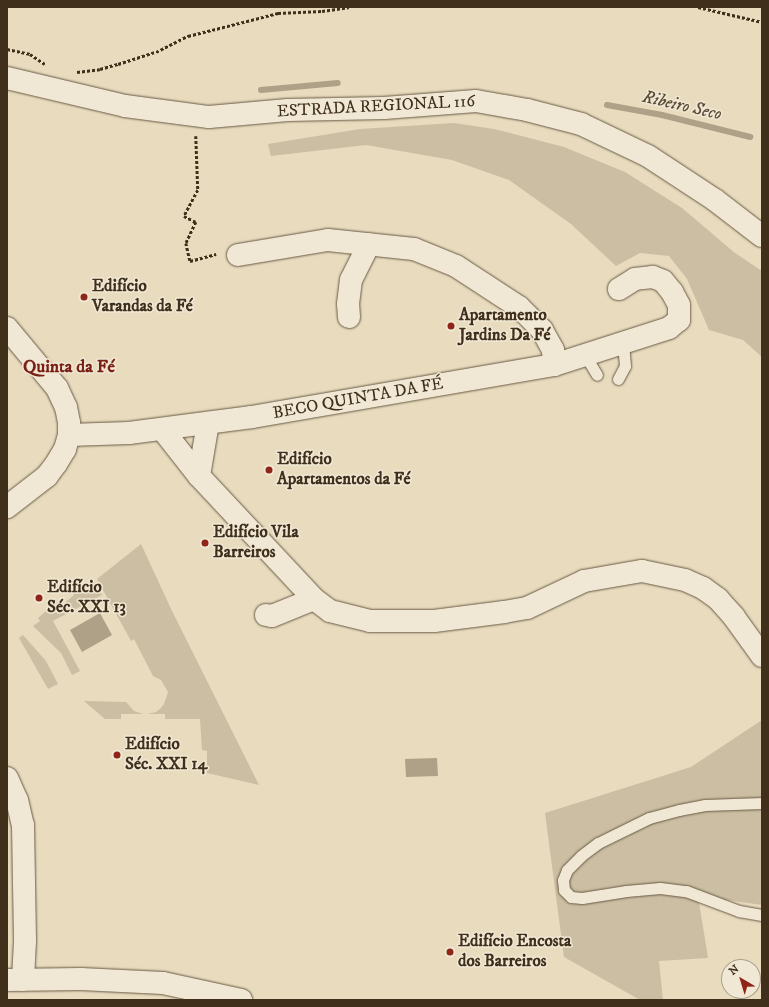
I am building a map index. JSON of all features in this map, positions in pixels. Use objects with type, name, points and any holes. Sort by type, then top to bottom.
[{"type":"street","name":"ESTRADA REGIONAL 116","points":[[7,78],[125,106],[209,117],[288,110],[384,108],[476,101],[527,110],[581,124],[648,156],[715,200],[762,236]]},
{"type":"street","points":[[231,253],[328,240],[414,249],[456,266],[519,307],[542,330],[553,350],[554,365]]},
{"type":"street","points":[[349,317],[348,304],[352,280],[369,244]]},
{"type":"street","name":"BECO QUINTA DA FÉ","points":[[69,435],[129,433],[208,423],[554,365],[670,328],[679,320],[678,305],[672,292],[663,282],[653,277],[635,279],[619,289]]},
{"type":"street","points":[[7,328],[57,388],[66,407],[69,435],[66,449],[47,476],[7,507]]},
{"type":"street","points":[[199,476],[208,423]]},
{"type":"street","points":[[162,429],[199,476],[314,599],[330,611],[370,620],[434,621],[527,608],[584,581],[642,571],[685,580],[704,588],[718,599],[734,617],[762,656]]},
{"type":"street","points":[[266,615],[272,616],[314,599]]},
{"type":"street","points":[[7,778],[17,800],[23,825],[25,941],[15,980],[133,981],[163,983],[188,987],[241,1000]]},
{"type":"lane","points":[[618,379],[625,366],[623,343]]},
{"type":"lane","points":[[585,355],[597,375]]},
{"type":"lane","points":[[762,803],[705,805],[649,818],[598,843],[581,856],[567,870],[563,880],[564,890],[571,897],[582,898],[626,891],[660,888],[686,891],[740,911],[762,915]]},
{"type":"lane","points":[[188,987],[211,1000]]},
{"type":"path","points":[[73,72],[106,67],[156,52],[188,36],[278,13],[322,11],[349,7]]},
{"type":"path","points":[[698,7],[762,22]]},
{"type":"path","points":[[7,49],[30,54],[53,66]]},
{"type":"path","points":[[196,132],[198,190],[184,216],[196,222],[186,243],[190,261],[231,253]]},
{"type":"shaded area","points":[[454,123],[494,129],[564,147],[625,172],[682,208],[735,253],[762,271],[762,357],[743,340],[709,330],[687,279],[669,256],[640,253],[616,266],[571,224],[509,180],[452,160],[366,145],[271,156],[268,144],[360,129]]},
{"type":"shaded area","points":[[141,544],[172,611],[259,785],[207,773],[207,751],[202,750],[200,719],[165,719],[165,714],[147,714],[156,712],[160,709],[164,704],[168,692],[161,680],[153,676],[134,639],[131,641],[97,579]]},
{"type":"shaded area","points":[[93,580],[102,595],[53,621],[80,671],[72,675],[61,653],[33,626],[40,621],[38,618],[56,602],[60,607],[74,595],[70,589],[77,584],[81,589]]},
{"type":"shaded area","points":[[100,613],[112,635],[82,652],[70,630]]},
{"type":"shaded area","points":[[23,635],[46,661],[58,684],[48,689],[19,638]]},
{"type":"shaded area","points":[[84,701],[126,702],[134,711],[143,714],[121,714],[121,719],[105,719]]},
{"type":"shaded area","points":[[762,720],[762,905],[698,896],[708,958],[659,961],[663,1000],[640,1000],[564,957],[545,813],[691,767]]},
{"type":"shaded area","points":[[437,758],[438,776],[406,777],[405,759]]},
{"type":"waterway","name":"Ribeiro Seco","points":[[261,90],[338,83]]},
{"type":"waterway","name":"Ribeiro Seco","points":[[607,105],[662,115],[750,137]]},
{"type":"place","name":"Edifício Varandas da Fé","points":[[84,297]]},
{"type":"place","name":"Apartamento Jardins Da Fé","points":[[451,326]]},
{"type":"place","name":"Edifício Apartamentos da Fé","points":[[269,470]]},
{"type":"place","name":"Edifício Vila Barreiros","points":[[205,543]]},
{"type":"place","name":"Edifício Séc. XXI 13","points":[[39,598]]},
{"type":"place","name":"Edifício Séc. XXI 14","points":[[117,755]]},
{"type":"place","name":"Edifício Encosta dos Barreiros","points":[[450,952]]},
{"type":"district","name":"Quinta da Fé","points":[[69,367]]}]
